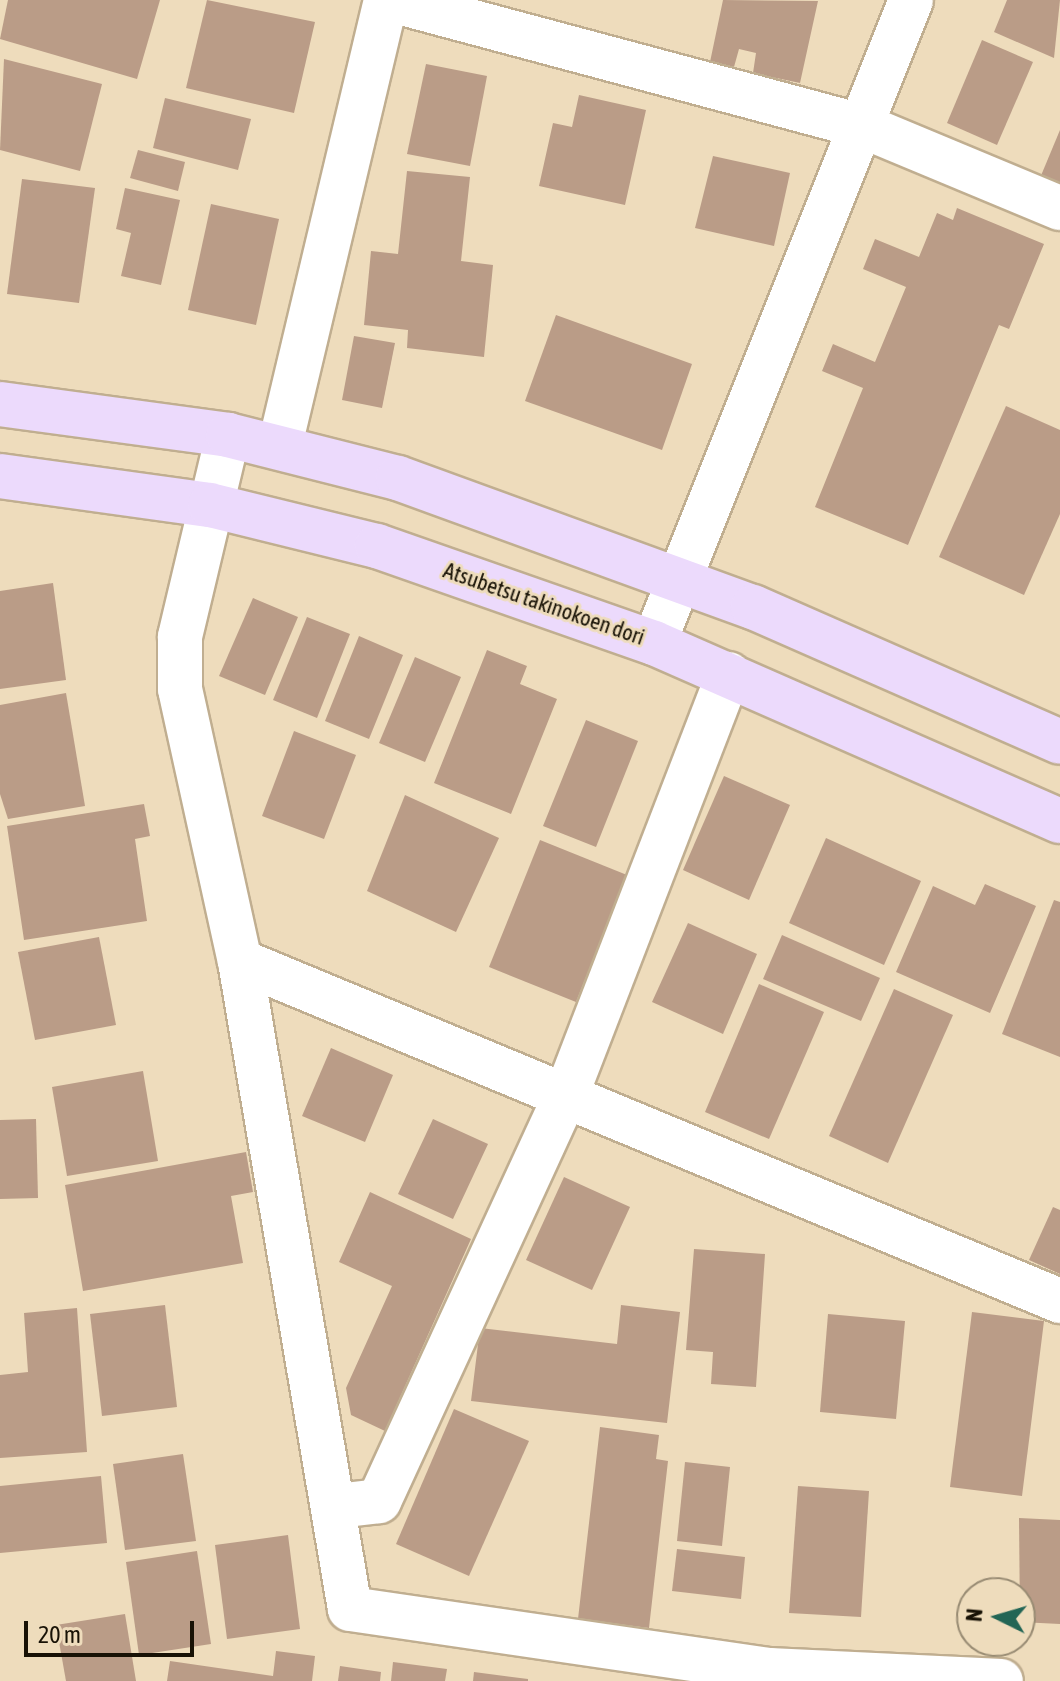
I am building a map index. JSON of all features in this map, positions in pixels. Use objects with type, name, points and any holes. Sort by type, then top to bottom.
[{"type":"main road","points":[[0,404],[228,435],[280,445],[398,478],[678,578],[1060,742]]},
{"type":"main road","name":"Atsubetsu takinokoen dori","points":[[0,476],[210,505],[377,546],[654,643],[1060,821]]},
{"type":"street","points":[[280,445],[388,0],[865,127],[1060,208]]},
{"type":"street","points":[[654,643],[865,127],[911,0]]},
{"type":"street","points":[[228,435],[180,637],[180,689],[240,961],[336,1506],[350,1609],[772,1676],[1001,1681]]},
{"type":"street","points":[[336,1506],[379,1501],[567,1093],[729,674]]},
{"type":"street","points":[[240,961],[567,1093],[1060,1301]]},
{"type":"building","points":[[8,0],[160,0],[137,79],[0,39]]},
{"type":"building","points":[[207,0],[315,22],[294,113],[186,88]]},
{"type":"building","points":[[723,0],[818,1],[800,83],[753,73],[756,53],[739,49],[734,67],[710,62]]},
{"type":"building","points":[[1007,0],[1060,0],[1054,58],[994,32]]},
{"type":"building","points":[[982,40],[1033,62],[997,145],[947,123]]},
{"type":"building","points":[[4,59],[102,84],[80,171],[0,150]]},
{"type":"building","points":[[426,64],[487,76],[470,166],[407,154]]},
{"type":"building","points":[[579,95],[646,110],[625,205],[539,186],[553,123],[572,127]]},
{"type":"building","points":[[165,98],[251,119],[238,170],[153,148]]},
{"type":"building","points":[[1060,130],[1060,186],[1040,178]]},
{"type":"building","points":[[138,150],[185,162],[178,191],[130,178]]},
{"type":"building","points":[[713,156],[790,173],[774,246],[695,228]]},
{"type":"building","points":[[407,171],[470,177],[461,261],[493,265],[484,357],[407,348],[408,330],[364,325],[371,251],[398,254]]},
{"type":"building","points":[[22,179],[95,188],[79,303],[7,294]]},
{"type":"building","points":[[125,188],[180,200],[161,285],[121,276],[131,233],[116,229]]},
{"type":"building","points":[[211,204],[279,219],[256,325],[188,310]]},
{"type":"building","points":[[957,208],[1044,244],[1009,329],[999,325],[908,545],[815,507],[863,388],[822,371],[833,344],[875,362],[906,287],[863,269],[875,239],[919,257],[937,213],[953,220]]},
{"type":"building","points":[[556,315],[692,364],[662,450],[525,401]]},
{"type":"building","points":[[354,336],[395,343],[382,408],[342,400]]},
{"type":"building","points":[[1006,406],[1060,430],[1060,514],[1024,595],[939,557]]},
{"type":"building","points":[[53,583],[66,680],[0,689],[0,591]]},
{"type":"building","points":[[253,598],[298,617],[265,695],[219,676]]},
{"type":"building","points":[[307,617],[350,634],[317,718],[273,700]]},
{"type":"building","points":[[359,636],[403,655],[369,739],[325,721]]},
{"type":"building","points":[[487,650],[527,666],[520,684],[557,699],[511,814],[434,783]]},
{"type":"building","points":[[415,657],[461,677],[425,762],[379,743]]},
{"type":"building","points":[[66,693],[85,806],[8,819],[0,794],[0,705]]},
{"type":"building","points":[[586,720],[638,741],[596,847],[543,826]]},
{"type":"building","points":[[294,731],[356,755],[324,839],[262,816]]},
{"type":"building","points":[[724,776],[790,805],[749,900],[683,870]]},
{"type":"building","points":[[405,795],[499,838],[456,932],[367,891]]},
{"type":"building","points":[[144,804],[150,836],[135,839],[147,921],[24,940],[7,826]]},
{"type":"building","points":[[826,838],[921,881],[884,965],[789,923]]},
{"type":"building","points":[[540,840],[627,875],[576,1002],[489,967]]},
{"type":"building","points":[[985,884],[1036,906],[990,1013],[896,972],[933,886],[975,905]]},
{"type":"building","points":[[1054,900],[1060,902],[1060,1057],[1002,1034]]},
{"type":"building","points":[[688,923],[757,954],[723,1034],[652,1002]]},
{"type":"building","points":[[782,935],[880,978],[861,1021],[763,979]]},
{"type":"building","points":[[99,937],[116,1025],[35,1040],[18,952]]},
{"type":"building","points":[[759,984],[824,1012],[769,1139],[705,1112]]},
{"type":"building","points":[[894,989],[953,1015],[888,1163],[829,1136]]},
{"type":"building","points":[[331,1048],[393,1075],[365,1142],[302,1116]]},
{"type":"building","points":[[143,1071],[158,1161],[67,1176],[52,1087]]},
{"type":"building","points":[[36,1119],[38,1198],[0,1199],[0,1120]]},
{"type":"building","points":[[433,1119],[488,1144],[453,1219],[398,1194]]},
{"type":"building","points":[[246,1152],[253,1192],[231,1196],[243,1263],[83,1291],[65,1185]]},
{"type":"building","points":[[564,1177],[630,1207],[592,1290],[526,1260]]},
{"type":"building","points":[[370,1192],[471,1239],[385,1431],[351,1415],[346,1388],[392,1286],[339,1262]]},
{"type":"building","points":[[1053,1207],[1060,1210],[1060,1274],[1029,1260]]},
{"type":"building","points":[[694,1249],[765,1254],[756,1387],[711,1384],[713,1352],[686,1350]]},
{"type":"building","points":[[165,1305],[177,1407],[102,1416],[90,1314]]},
{"type":"building","points":[[621,1305],[680,1312],[667,1423],[471,1401],[480,1328],[617,1344]]},
{"type":"building","points":[[77,1308],[87,1452],[0,1458],[0,1375],[28,1372],[24,1313]]},
{"type":"building","points":[[972,1312],[1044,1321],[1022,1496],[950,1487]]},
{"type":"building","points":[[828,1314],[905,1321],[896,1419],[820,1412]]},
{"type":"building","points":[[454,1409],[529,1441],[469,1576],[396,1544]]},
{"type":"building","points":[[600,1427],[659,1435],[656,1459],[668,1461],[649,1628],[578,1619]]},
{"type":"building","points":[[183,1454],[196,1541],[125,1550],[113,1464]]},
{"type":"building","points":[[685,1462],[730,1467],[722,1546],[677,1541]]},
{"type":"building","points":[[101,1476],[107,1543],[0,1553],[0,1486]]},
{"type":"building","points":[[798,1486],[869,1491],[861,1617],[789,1613]]},
{"type":"building","points":[[1019,1518],[1060,1520],[1060,1624],[1036,1623],[1036,1577],[1020,1577]]},
{"type":"building","points":[[288,1535],[300,1629],[227,1639],[215,1545]]},
{"type":"building","points":[[677,1549],[745,1557],[741,1599],[672,1591]]},
{"type":"building","points":[[197,1551],[211,1644],[139,1655],[126,1562]]},
{"type":"building","points":[[125,1614],[136,1681],[66,1681],[56,1625]]},
{"type":"building","points":[[276,1651],[315,1656],[312,1681],[167,1681],[170,1661],[273,1676]]},
{"type":"building","points":[[393,1662],[447,1669],[445,1681],[391,1681]]},
{"type":"building","points":[[340,1666],[381,1672],[380,1681],[338,1681]]},
{"type":"building","points":[[474,1672],[528,1679],[528,1681],[473,1681]]}]
